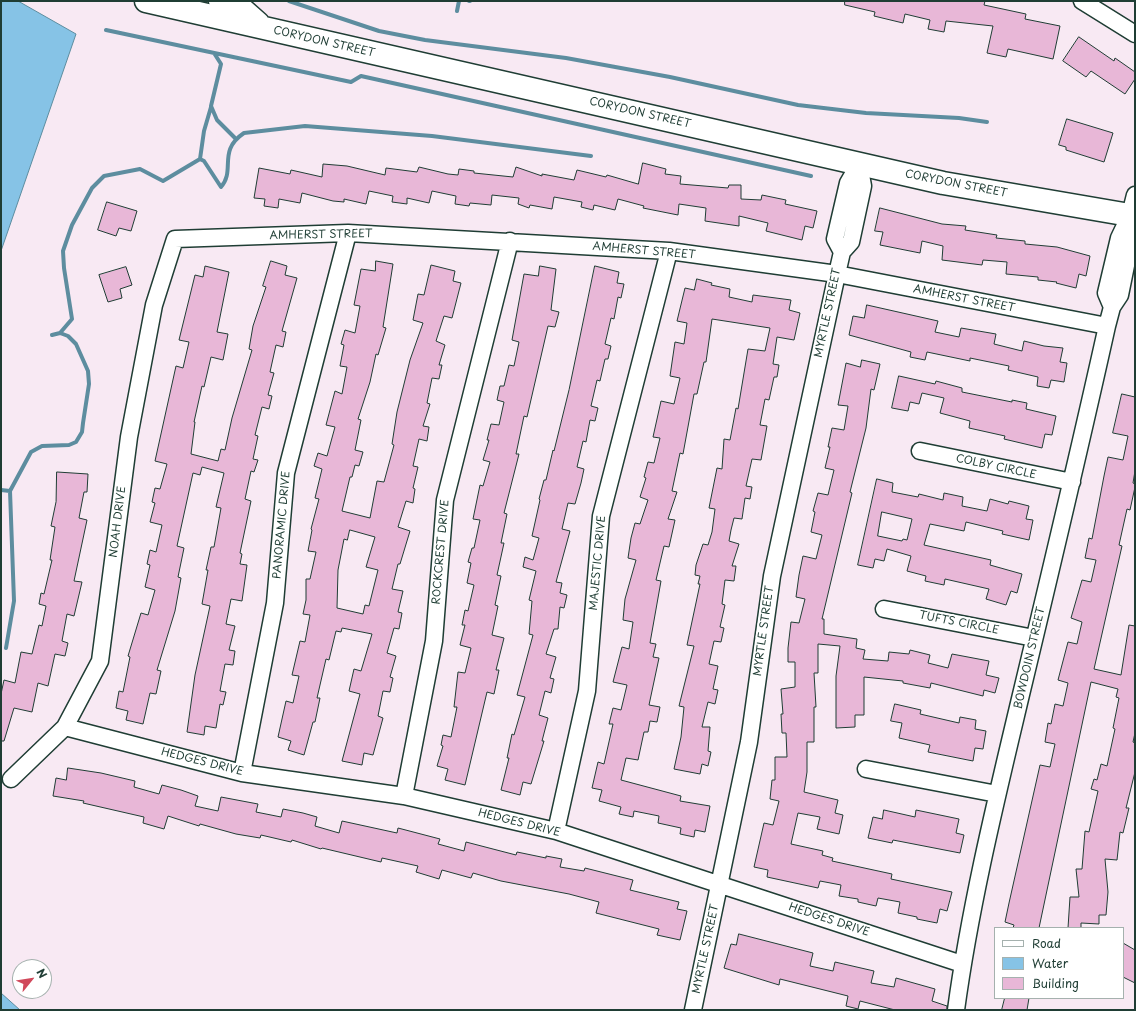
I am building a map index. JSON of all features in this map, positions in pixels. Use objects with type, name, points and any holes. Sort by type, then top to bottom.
[{"type":"main road","name":"CORYDON STREET","points":[[146,1],[942,183],[1133,209]]},
{"type":"main road","points":[[220,1],[241,8],[263,28]]},
{"type":"street","points":[[1082,1],[1135,34]]},
{"type":"street","name":"MYRTLE STREET","points":[[693,1010],[749,742],[772,576],[842,252],[835,239],[848,183],[859,164]]},
{"type":"street","name":"BOWDOIN STREET","points":[[956,1010],[962,964],[997,794],[1072,482],[1112,307],[1106,293],[1119,238],[1133,209]]},
{"type":"street","name":"AMHERST STREET","points":[[175,239],[348,233],[669,251],[837,274],[1107,326]]},
{"type":"street","name":"PANORAMIC DRIVE","points":[[242,773],[275,603],[286,473],[348,233]]},
{"type":"street","name":"NOAH DRIVE","points":[[11,779],[65,727],[100,661],[129,437],[154,305],[175,239]]},
{"type":"street","name":"ROCKCREST DRIVE","points":[[404,796],[434,641],[445,500],[510,241]]},
{"type":"street","name":"MAJESTIC DRIVE","points":[[556,831],[588,691],[601,516],[669,251]]},
{"type":"street","name":"COLBY CIRCLE","points":[[920,451],[1072,482]]},
{"type":"street","name":"TUFTS CIRCLE","points":[[884,608],[1034,638]]},
{"type":"street","name":"HEDGES DRIVE","points":[[65,727],[242,773],[404,796],[556,831],[962,964]]},
{"type":"street","points":[[866,769],[997,794]]},
{"type":"water","points":[[1,1],[18,1],[76,34],[1,251]]},
{"type":"water","points":[[1,993],[20,1010],[1,1010]]},
{"type":"building","points":[[845,1],[985,1],[984,5],[1026,14],[1025,19],[1060,26],[1053,59],[1008,49],[1006,57],[987,53],[993,26],[946,21],[944,32],[928,29],[930,20],[905,14],[903,23],[874,16],[875,12],[845,5]]},
{"type":"building","points":[[1079,37],[1114,61],[1115,58],[1135,72],[1135,79],[1125,94],[1091,71],[1086,77],[1063,61]]},
{"type":"building","points":[[1067,119],[1113,133],[1104,162],[1066,150],[1066,147],[1059,145]]},
{"type":"building","points":[[643,163],[666,169],[665,174],[681,176],[680,184],[728,188],[729,185],[741,185],[741,199],[761,200],[762,195],[786,200],[785,204],[817,211],[813,228],[805,226],[802,240],[766,231],[768,223],[739,216],[739,226],[705,221],[706,208],[679,204],[678,215],[643,208],[644,206],[618,199],[615,210],[594,205],[593,210],[581,207],[582,202],[554,197],[552,209],[530,205],[529,208],[518,204],[519,198],[492,195],[491,205],[470,203],[469,206],[455,204],[456,196],[432,191],[429,203],[407,198],[407,204],[392,202],[393,196],[369,191],[366,204],[344,199],[344,202],[333,201],[302,193],[300,203],[279,199],[278,208],[264,206],[265,199],[254,198],[259,168],[290,174],[291,170],[322,177],[323,164],[347,166],[385,175],[386,168],[417,172],[419,167],[448,174],[458,175],[459,169],[474,171],[474,173],[513,177],[516,167],[542,176],[542,174],[574,180],[577,170],[606,177],[607,175],[638,184]]},
{"type":"building","points":[[107,202],[137,211],[131,231],[119,228],[116,236],[98,230]]},
{"type":"building","points":[[880,208],[942,224],[966,226],[965,230],[997,235],[996,238],[1025,241],[1025,244],[1057,247],[1090,256],[1086,276],[1079,274],[1076,288],[1056,283],[1057,282],[1038,280],[1038,277],[1006,274],[1007,262],[983,260],[982,265],[942,260],[943,246],[922,241],[920,253],[880,245],[883,232],[875,231]]},
{"type":"building","points":[[271,261],[287,266],[285,275],[297,278],[282,331],[286,332],[283,347],[276,345],[270,372],[274,373],[268,395],[272,396],[269,409],[262,407],[255,435],[258,436],[253,459],[258,460],[254,472],[251,471],[245,499],[251,501],[240,553],[242,554],[240,564],[247,565],[242,601],[231,599],[226,624],[235,626],[229,650],[235,651],[233,665],[225,664],[220,691],[226,692],[223,705],[220,704],[216,728],[205,726],[204,735],[187,732],[195,675],[210,606],[202,604],[208,570],[206,570],[211,547],[214,547],[221,508],[216,507],[224,473],[202,467],[200,475],[193,473],[177,546],[184,548],[178,577],[181,578],[175,611],[157,670],[161,671],[156,694],[150,693],[143,724],[126,720],[128,711],[116,708],[119,691],[123,692],[130,657],[128,656],[141,613],[148,615],[155,590],[145,587],[150,565],[147,564],[150,550],[156,552],[162,525],[150,522],[155,503],[152,502],[155,488],[160,489],[167,464],[155,461],[176,366],[183,368],[189,342],[179,340],[195,275],[203,277],[205,266],[229,272],[217,332],[228,334],[223,360],[211,357],[204,387],[202,386],[194,422],[191,454],[218,461],[221,449],[225,450],[232,418],[252,350],[249,349],[253,326],[266,287],[263,286]]},
{"type":"building","points":[[376,261],[393,264],[383,327],[386,328],[378,355],[376,354],[370,382],[358,419],[361,420],[355,450],[363,452],[359,466],[355,465],[352,477],[350,477],[342,511],[370,518],[377,481],[384,482],[394,445],[392,444],[397,412],[410,360],[423,323],[413,320],[418,294],[424,295],[431,265],[455,271],[453,281],[461,283],[452,318],[444,316],[436,341],[445,345],[439,365],[442,365],[439,379],[432,378],[427,403],[430,404],[423,426],[429,427],[427,441],[419,439],[413,466],[418,467],[413,488],[415,489],[413,503],[406,501],[398,527],[410,531],[400,564],[398,564],[392,589],[403,591],[398,612],[402,613],[399,629],[394,628],[387,653],[396,656],[390,677],[393,678],[390,692],[383,691],[378,716],[383,718],[373,755],[364,753],[362,765],[342,761],[360,694],[349,691],[354,669],[361,671],[372,634],[342,628],[341,632],[336,631],[329,660],[326,659],[317,698],[320,698],[315,722],[313,722],[304,755],[288,750],[291,741],[278,737],[286,701],[293,703],[299,676],[292,675],[300,641],[305,642],[310,615],[303,614],[306,600],[306,579],[310,579],[316,552],[308,551],[311,529],[319,499],[315,498],[322,469],[314,466],[318,453],[327,456],[335,427],[326,425],[335,391],[342,394],[347,367],[340,366],[344,345],[341,344],[345,330],[355,333],[360,306],[354,305],[361,269],[375,271]],"holes":[[[350,530],[375,537],[366,567],[378,570],[369,606],[365,605],[363,614],[337,608],[338,570],[344,539],[347,540]]]},
{"type":"building","points":[[540,266],[556,269],[551,310],[559,312],[555,327],[548,326],[527,417],[524,416],[516,454],[519,454],[504,513],[507,514],[501,543],[504,543],[497,575],[501,576],[495,605],[498,606],[492,635],[504,638],[496,670],[499,670],[494,694],[487,692],[465,785],[445,780],[448,769],[437,766],[443,746],[441,745],[443,735],[451,737],[457,707],[454,707],[458,672],[465,673],[471,648],[460,645],[465,625],[462,625],[465,610],[468,611],[474,585],[467,583],[471,563],[468,562],[472,548],[474,548],[480,520],[473,519],[480,485],[483,486],[490,462],[483,460],[489,440],[487,440],[491,424],[499,425],[504,402],[497,400],[500,386],[504,386],[509,365],[514,366],[519,342],[512,340],[524,274],[538,276]]},
{"type":"building","points":[[595,266],[619,272],[617,283],[624,284],[621,298],[618,297],[614,319],[611,318],[605,344],[611,346],[608,359],[605,359],[600,381],[597,380],[591,406],[598,408],[595,421],[590,420],[586,442],[583,441],[577,467],[584,469],[581,483],[575,504],[568,503],[562,529],[570,531],[556,582],[562,583],[560,593],[567,595],[564,608],[560,607],[558,629],[554,629],[546,654],[556,657],[550,678],[554,679],[551,693],[545,691],[539,715],[548,718],[542,741],[544,741],[531,784],[523,782],[520,795],[501,790],[509,758],[507,758],[512,734],[514,735],[525,697],[517,695],[533,635],[529,634],[532,601],[529,600],[536,571],[523,567],[525,557],[533,560],[539,538],[532,536],[539,499],[544,480],[546,480],[553,450],[554,451],[569,390]]},
{"type":"building","points":[[126,267],[132,285],[120,289],[122,298],[108,302],[99,275]]},
{"type":"building","points":[[697,279],[712,283],[711,285],[730,289],[729,297],[752,302],[753,295],[791,300],[789,310],[800,313],[794,340],[777,337],[773,364],[779,365],[777,377],[774,377],[769,400],[765,399],[760,425],[767,426],[761,460],[752,459],[746,486],[752,487],[750,499],[745,498],[742,519],[734,518],[731,530],[729,541],[739,544],[732,566],[736,566],[734,581],[725,580],[722,604],[725,605],[720,627],[724,628],[721,642],[714,641],[709,664],[718,666],[713,689],[718,690],[715,704],[708,702],[702,727],[710,727],[708,751],[711,752],[708,766],[702,764],[700,774],[674,769],[681,737],[684,707],[679,706],[694,646],[687,645],[700,584],[698,584],[700,576],[695,575],[696,565],[703,544],[708,545],[712,532],[715,509],[709,508],[717,468],[722,469],[724,439],[730,440],[736,408],[738,409],[748,349],[765,351],[770,328],[712,319],[706,362],[704,362],[697,394],[694,394],[683,454],[680,453],[672,491],[677,492],[668,519],[675,520],[669,547],[664,546],[656,580],[661,581],[650,643],[656,644],[653,657],[659,658],[649,705],[660,707],[657,722],[650,721],[648,732],[644,732],[638,760],[626,758],[621,780],[681,796],[680,801],[710,806],[705,832],[695,830],[694,837],[680,834],[681,828],[658,823],[659,816],[634,811],[633,817],[619,814],[621,807],[599,801],[602,790],[592,788],[598,762],[604,764],[613,724],[609,724],[613,708],[621,710],[627,685],[613,682],[622,647],[629,649],[633,622],[623,620],[625,599],[636,560],[628,558],[631,538],[635,523],[640,524],[648,500],[640,497],[646,478],[644,477],[648,462],[654,463],[660,438],[653,437],[661,401],[674,404],[680,378],[670,376],[675,342],[684,344],[687,323],[677,321],[685,288],[694,290]]},
{"type":"building","points":[[867,305],[938,321],[935,332],[959,337],[961,328],[996,334],[994,344],[1022,351],[1024,341],[1044,346],[1063,348],[1060,362],[1067,363],[1064,382],[1051,380],[1049,388],[1037,386],[1038,377],[1008,370],[1009,366],[970,358],[970,361],[927,352],[925,360],[910,357],[911,352],[849,335],[853,316],[864,318]]},
{"type":"building","points":[[862,360],[880,364],[874,390],[871,389],[866,428],[850,492],[852,493],[822,619],[824,619],[824,634],[857,639],[856,648],[865,650],[863,659],[888,661],[889,652],[909,654],[910,650],[930,655],[928,663],[948,668],[952,654],[989,661],[986,675],[999,678],[995,693],[984,690],[983,696],[931,683],[930,688],[903,683],[903,681],[864,677],[864,715],[855,715],[855,727],[836,728],[836,676],[840,646],[818,644],[818,673],[814,673],[816,707],[814,707],[814,742],[807,742],[807,772],[804,792],[838,800],[835,813],[843,815],[839,834],[817,829],[820,817],[798,813],[791,844],[823,851],[822,855],[833,858],[832,861],[892,874],[891,879],[952,892],[947,911],[940,909],[937,923],[898,913],[900,902],[878,898],[876,906],[858,902],[858,899],[839,896],[841,885],[820,881],[818,888],[767,877],[768,870],[754,867],[764,823],[773,825],[779,801],[770,799],[772,780],[775,780],[775,757],[787,757],[786,733],[782,733],[781,714],[783,714],[781,689],[795,687],[795,662],[788,662],[788,648],[791,622],[799,623],[805,599],[796,597],[803,556],[816,559],[822,535],[811,532],[815,512],[813,511],[818,493],[828,495],[834,470],[825,468],[830,447],[828,447],[832,428],[844,430],[848,406],[838,405],[846,363],[860,367]]},
{"type":"building","points":[[899,376],[935,384],[936,381],[962,388],[962,392],[1012,402],[1012,400],[1027,403],[1026,409],[1056,416],[1052,435],[1045,434],[1042,448],[1004,439],[1005,436],[969,428],[970,421],[940,413],[944,398],[922,393],[919,404],[910,402],[908,411],[892,408]]},
{"type":"building","points":[[1122,394],[1135,397],[1135,471],[1133,483],[1135,484],[1135,487],[1130,510],[1127,509],[1119,545],[1122,546],[1094,669],[1121,675],[1129,625],[1135,626],[1135,733],[1133,742],[1135,743],[1135,772],[1126,808],[1129,808],[1123,833],[1120,832],[1117,860],[1105,859],[1108,892],[1106,915],[1099,915],[1099,924],[1081,923],[1081,927],[1068,927],[1070,897],[1079,897],[1076,869],[1082,869],[1085,831],[1089,832],[1098,791],[1091,789],[1094,779],[1097,780],[1101,764],[1107,766],[1115,729],[1113,728],[1119,698],[1116,697],[1118,689],[1091,682],[1039,927],[1013,927],[1014,925],[1005,922],[1040,765],[1050,767],[1055,744],[1045,742],[1048,723],[1051,724],[1055,704],[1063,706],[1068,683],[1058,680],[1068,642],[1077,644],[1082,622],[1071,618],[1082,580],[1091,582],[1096,560],[1085,558],[1089,538],[1092,539],[1108,457],[1123,460],[1128,436],[1113,433]]},
{"type":"building","points":[[57,472],[88,474],[87,492],[84,492],[79,518],[87,520],[74,581],[82,582],[74,616],[67,614],[62,641],[68,643],[65,656],[55,654],[48,686],[38,683],[32,712],[14,708],[4,741],[1,741],[1,694],[4,680],[15,683],[21,652],[32,654],[39,625],[42,626],[46,606],[39,604],[41,593],[44,594],[52,560],[50,560],[55,527],[51,526],[56,502]]},
{"type":"building","points":[[877,479],[893,483],[892,492],[918,497],[919,494],[943,500],[944,493],[963,497],[962,506],[987,511],[990,499],[1008,504],[1009,501],[1029,506],[1026,519],[1033,520],[1029,540],[1002,534],[1003,531],[966,522],[964,531],[930,524],[924,545],[991,560],[990,565],[1022,574],[1017,593],[1011,591],[1006,605],[986,599],[989,589],[945,579],[944,585],[925,581],[926,576],[907,571],[911,556],[887,549],[884,561],[875,559],[873,568],[858,565]],"holes":[[[882,512],[912,519],[907,540],[903,539],[902,541],[878,536]]]},
{"type":"building","points":[[895,704],[921,710],[920,714],[959,723],[960,717],[976,720],[975,729],[986,731],[983,749],[975,748],[973,761],[928,752],[930,745],[899,738],[902,723],[891,721]]},
{"type":"building","points":[[68,768],[101,773],[135,781],[134,787],[159,794],[162,785],[181,790],[198,796],[195,806],[218,811],[221,797],[258,804],[256,812],[281,817],[283,809],[317,817],[315,826],[339,833],[342,821],[397,833],[398,828],[440,839],[438,844],[464,851],[466,842],[516,855],[517,852],[546,858],[546,856],[562,859],[560,867],[584,871],[585,868],[633,880],[630,890],[679,902],[677,909],[687,911],[680,940],[657,935],[659,929],[596,913],[599,902],[569,894],[501,881],[473,873],[471,878],[442,870],[439,879],[416,872],[418,866],[382,858],[381,862],[321,849],[292,840],[291,842],[261,835],[260,838],[236,834],[200,824],[199,826],[168,816],[164,829],[143,823],[144,817],[83,803],[84,801],[53,796],[56,778],[66,780]]},
{"type":"building","points":[[884,810],[915,817],[916,810],[959,819],[956,833],[964,835],[960,853],[893,840],[892,843],[868,838],[873,817],[882,819]]},
{"type":"building","points":[[739,934],[813,953],[810,966],[833,971],[835,962],[874,971],[871,983],[894,987],[896,978],[935,989],[932,1001],[947,1006],[947,1010],[895,1010],[860,1001],[858,1009],[846,1006],[848,996],[780,979],[779,985],[724,968],[731,944],[736,945]]},
{"type":"building","points":[[1124,944],[1135,950],[1135,983],[1124,978]]},
{"type":"building","points":[[1005,999],[1029,999],[1027,1010],[1002,1010]]},
{"type":"waterway","points":[[289,1],[379,31],[425,40],[566,58],[670,77],[798,105],[866,113],[959,118],[987,122]]},
{"type":"waterway","points":[[457,11],[459,1]]},
{"type":"waterway","points":[[106,30],[351,82],[361,76],[811,176]]},
{"type":"waterway","points":[[214,53],[221,64],[211,106],[217,120],[235,138]]},
{"type":"waterway","points":[[200,159],[204,131],[211,107]]},
{"type":"waterway","points":[[6,648],[14,601],[10,491],[31,452],[42,446],[69,445],[76,442],[82,432],[89,384],[88,371],[76,344],[68,336],[60,333],[72,319],[64,268],[63,251],[72,225],[92,188],[104,176],[140,169],[163,181],[200,159],[204,161],[221,187],[227,174],[231,147],[244,133],[305,126],[432,136],[591,156]]},
{"type":"waterway","points":[[52,335],[60,333]]},
{"type":"waterway","points":[[1,490],[10,491]]}]
